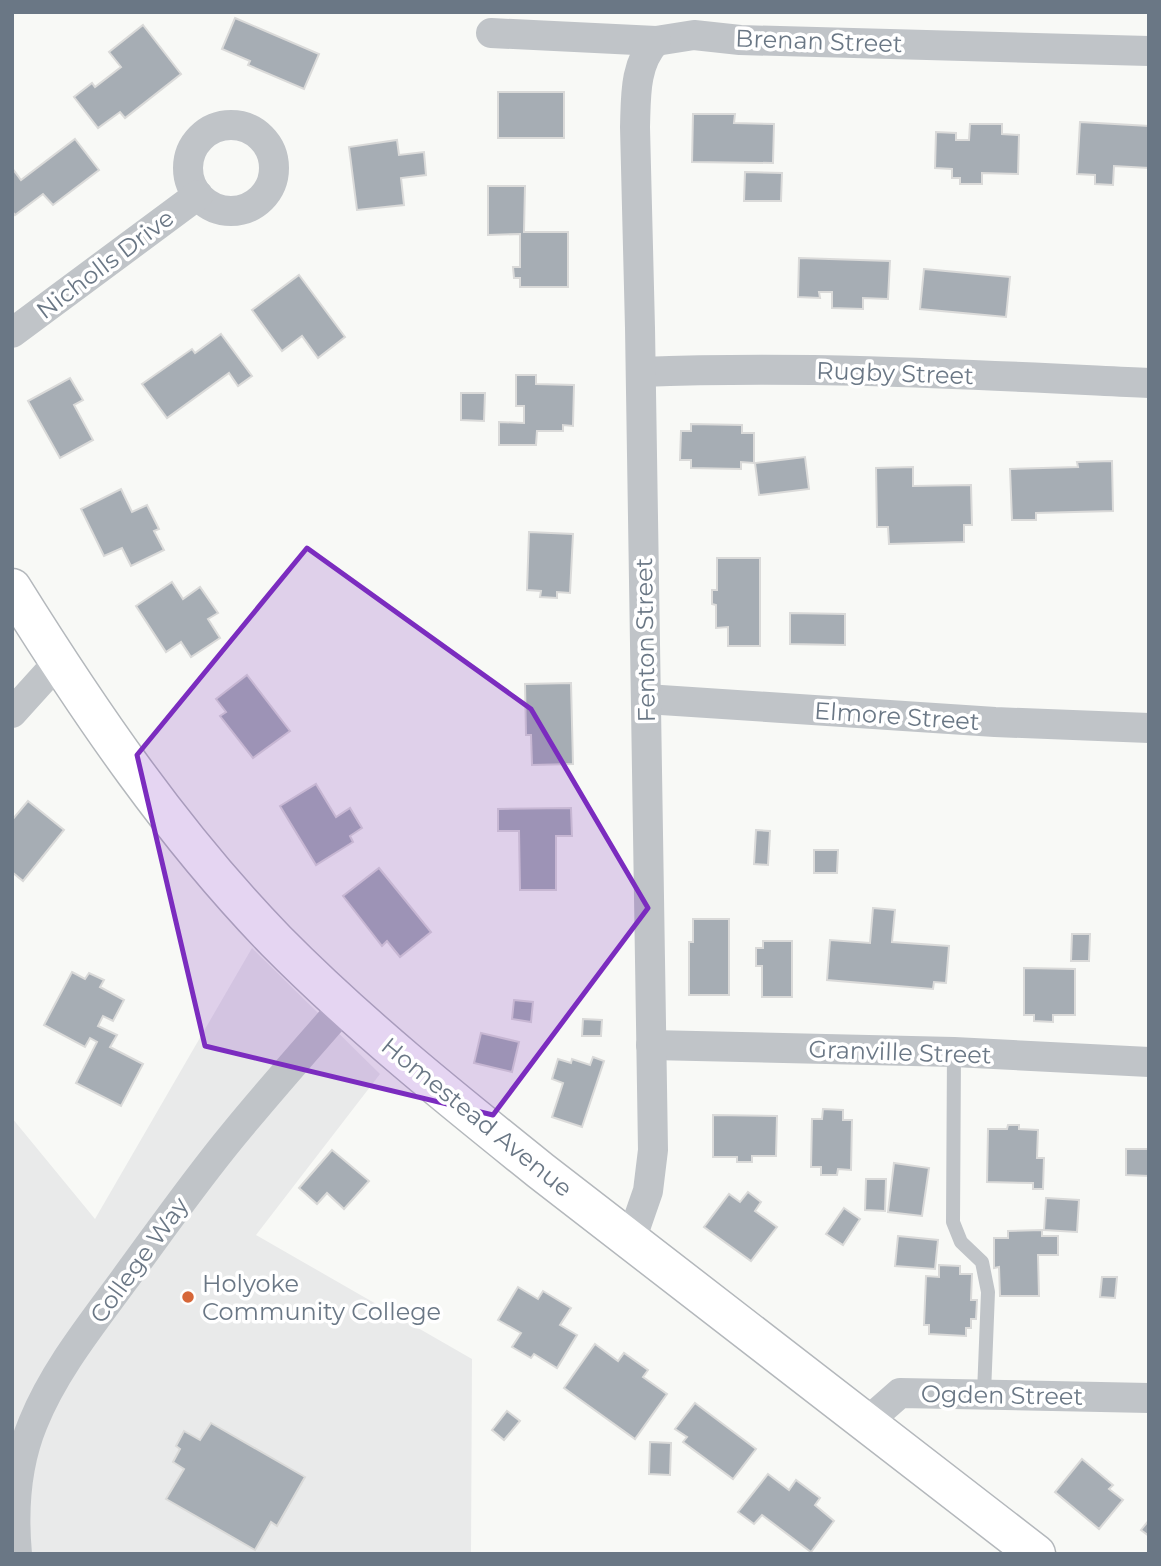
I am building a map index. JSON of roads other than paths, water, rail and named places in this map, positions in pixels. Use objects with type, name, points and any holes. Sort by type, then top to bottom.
[{"type":"main road","name":"Homestead Avenue","points":[[12,588],[100,724],[186,839],[276,940],[344,1006],[461,1107],[1036,1554]]},
{"type":"street","name":"Brenan Street","points":[[491,33],[656,41],[694,35],[740,40],[1149,51]]},
{"type":"street","name":"Fenton Street","points":[[631,1240],[648,1191],[653,1150],[636,96],[641,64],[656,41]]},
{"type":"street","name":"Nicholls Drive","points":[[12,333],[198,195]]},
{"type":"street","name":"Rugby Street","points":[[641,372],[732,368],[1149,383]]},
{"type":"street","points":[[12,713],[58,660]]},
{"type":"street","name":"Elmore Street","points":[[646,699],[995,722],[1149,728]]},
{"type":"street","name":"College Way","points":[[17,1554],[16,1494],[22,1457],[33,1423],[52,1385],[85,1333],[198,1179],[344,1006]]},
{"type":"street","name":"Granville Street","points":[[651,1045],[954,1052],[1149,1062]]},
{"type":"street","name":"Ogden Street","points":[[867,1422],[900,1393],[1149,1398]]},
{"type":"lane","points":[[954,1052],[953,1222],[961,1242],[982,1262],[988,1293],[984,1393]]},
{"type":"place","name":"Holyoke Community College","points":[[188,1297]]}]
